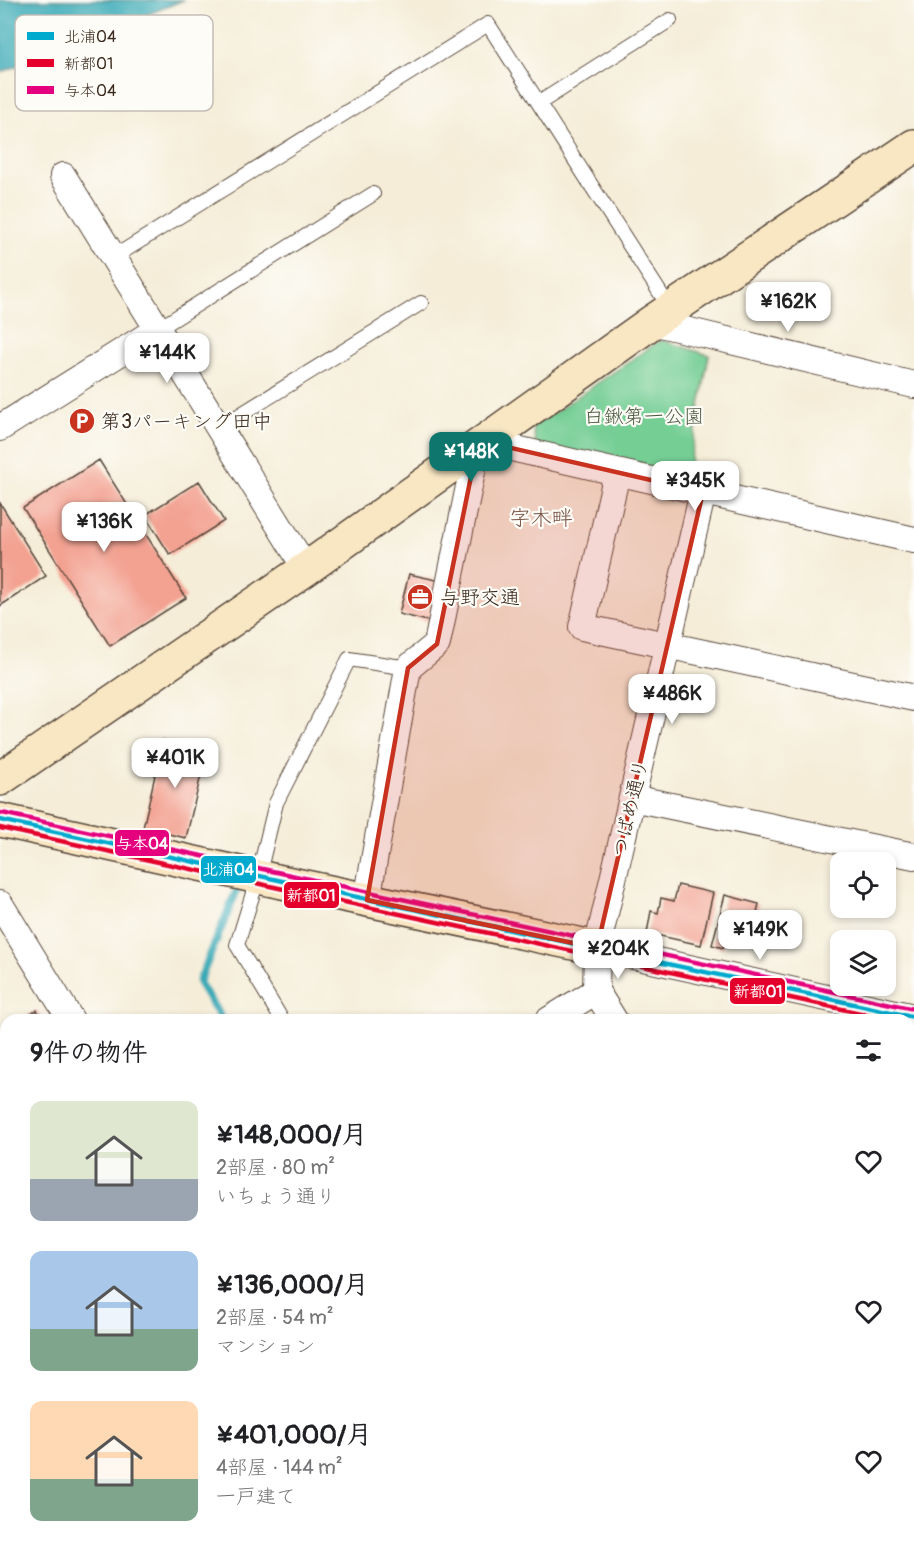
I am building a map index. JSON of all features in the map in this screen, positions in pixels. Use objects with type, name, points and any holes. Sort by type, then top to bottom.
[{"type":"street","points":[[0,779],[306,569],[662,316],[914,146]]},
{"type":"street","points":[[63,176],[306,569]]},
{"type":"street","points":[[662,316],[914,386]]},
{"type":"street","points":[[0,428],[158,329]]},
{"type":"street","points":[[481,445],[617,472],[914,540]]},
{"type":"street","points":[[367,900],[408,668],[437,644],[481,445]]},
{"type":"street","points":[[617,472],[582,627],[914,699]]},
{"type":"street","name":"つばめ通り","points":[[596,990],[597,948],[703,492]]},
{"type":"street","points":[[632,798],[914,856]]},
{"type":"street","points":[[0,820],[900,1014]]},
{"type":"street","points":[[0,904],[67,1014]]},
{"type":"street","points":[[558,1014],[596,990],[610,1014]]},
{"type":"lane","points":[[539,103],[670,20]]},
{"type":"lane","points":[[114,257],[488,24],[539,103],[662,316]]},
{"type":"lane","points":[[158,329],[373,194]]},
{"type":"lane","points":[[219,428],[421,303]]},
{"type":"lane","points":[[278,1014],[237,945],[258,877],[276,803],[349,659],[408,668]]},
{"type":"highlighted area","points":[[485,442],[703,492],[597,948],[367,900],[408,668],[437,644],[477,447]]},
{"type":"green space","name":"白鍬第一公園","points":[[661,340],[709,355],[687,479],[536,446],[533,427]]},
{"type":"water","points":[[0,0],[184,0],[146,15],[15,15],[15,67],[0,73]]},
{"type":"building","points":[[99,460],[186,598],[110,646],[23,508]]},
{"type":"building","points":[[199,481],[224,521],[170,555],[145,515]]},
{"type":"building","points":[[0,503],[46,576],[0,606]]},
{"type":"building","points":[[409,574],[441,581],[432,622],[399,614]]},
{"type":"building","points":[[163,740],[207,750],[186,838],[143,828]]},
{"type":"building","points":[[678,885],[713,893],[701,945],[647,933],[651,911],[658,913],[661,898],[674,901]]},
{"type":"building","points":[[725,895],[759,904],[750,940],[736,937],[731,943],[725,941],[723,948],[712,945]]},
{"type":"waterway","points":[[218,1014],[199,982],[236,892]]},
{"type":"transit line","name":"与本04","points":[[2,813],[914,1009]]},
{"type":"transit line","name":"北浦04","points":[[0,820],[900,1014]]},
{"type":"transit line","name":"新都01","points":[[0,828],[865,1014]]},
{"type":"place","name":"第3パーキング田中","points":[[82,421]]},
{"type":"place","name":"与野交通","points":[[420,597]]},
{"type":"district","name":"字木畔","points":[[541,518]]}]
